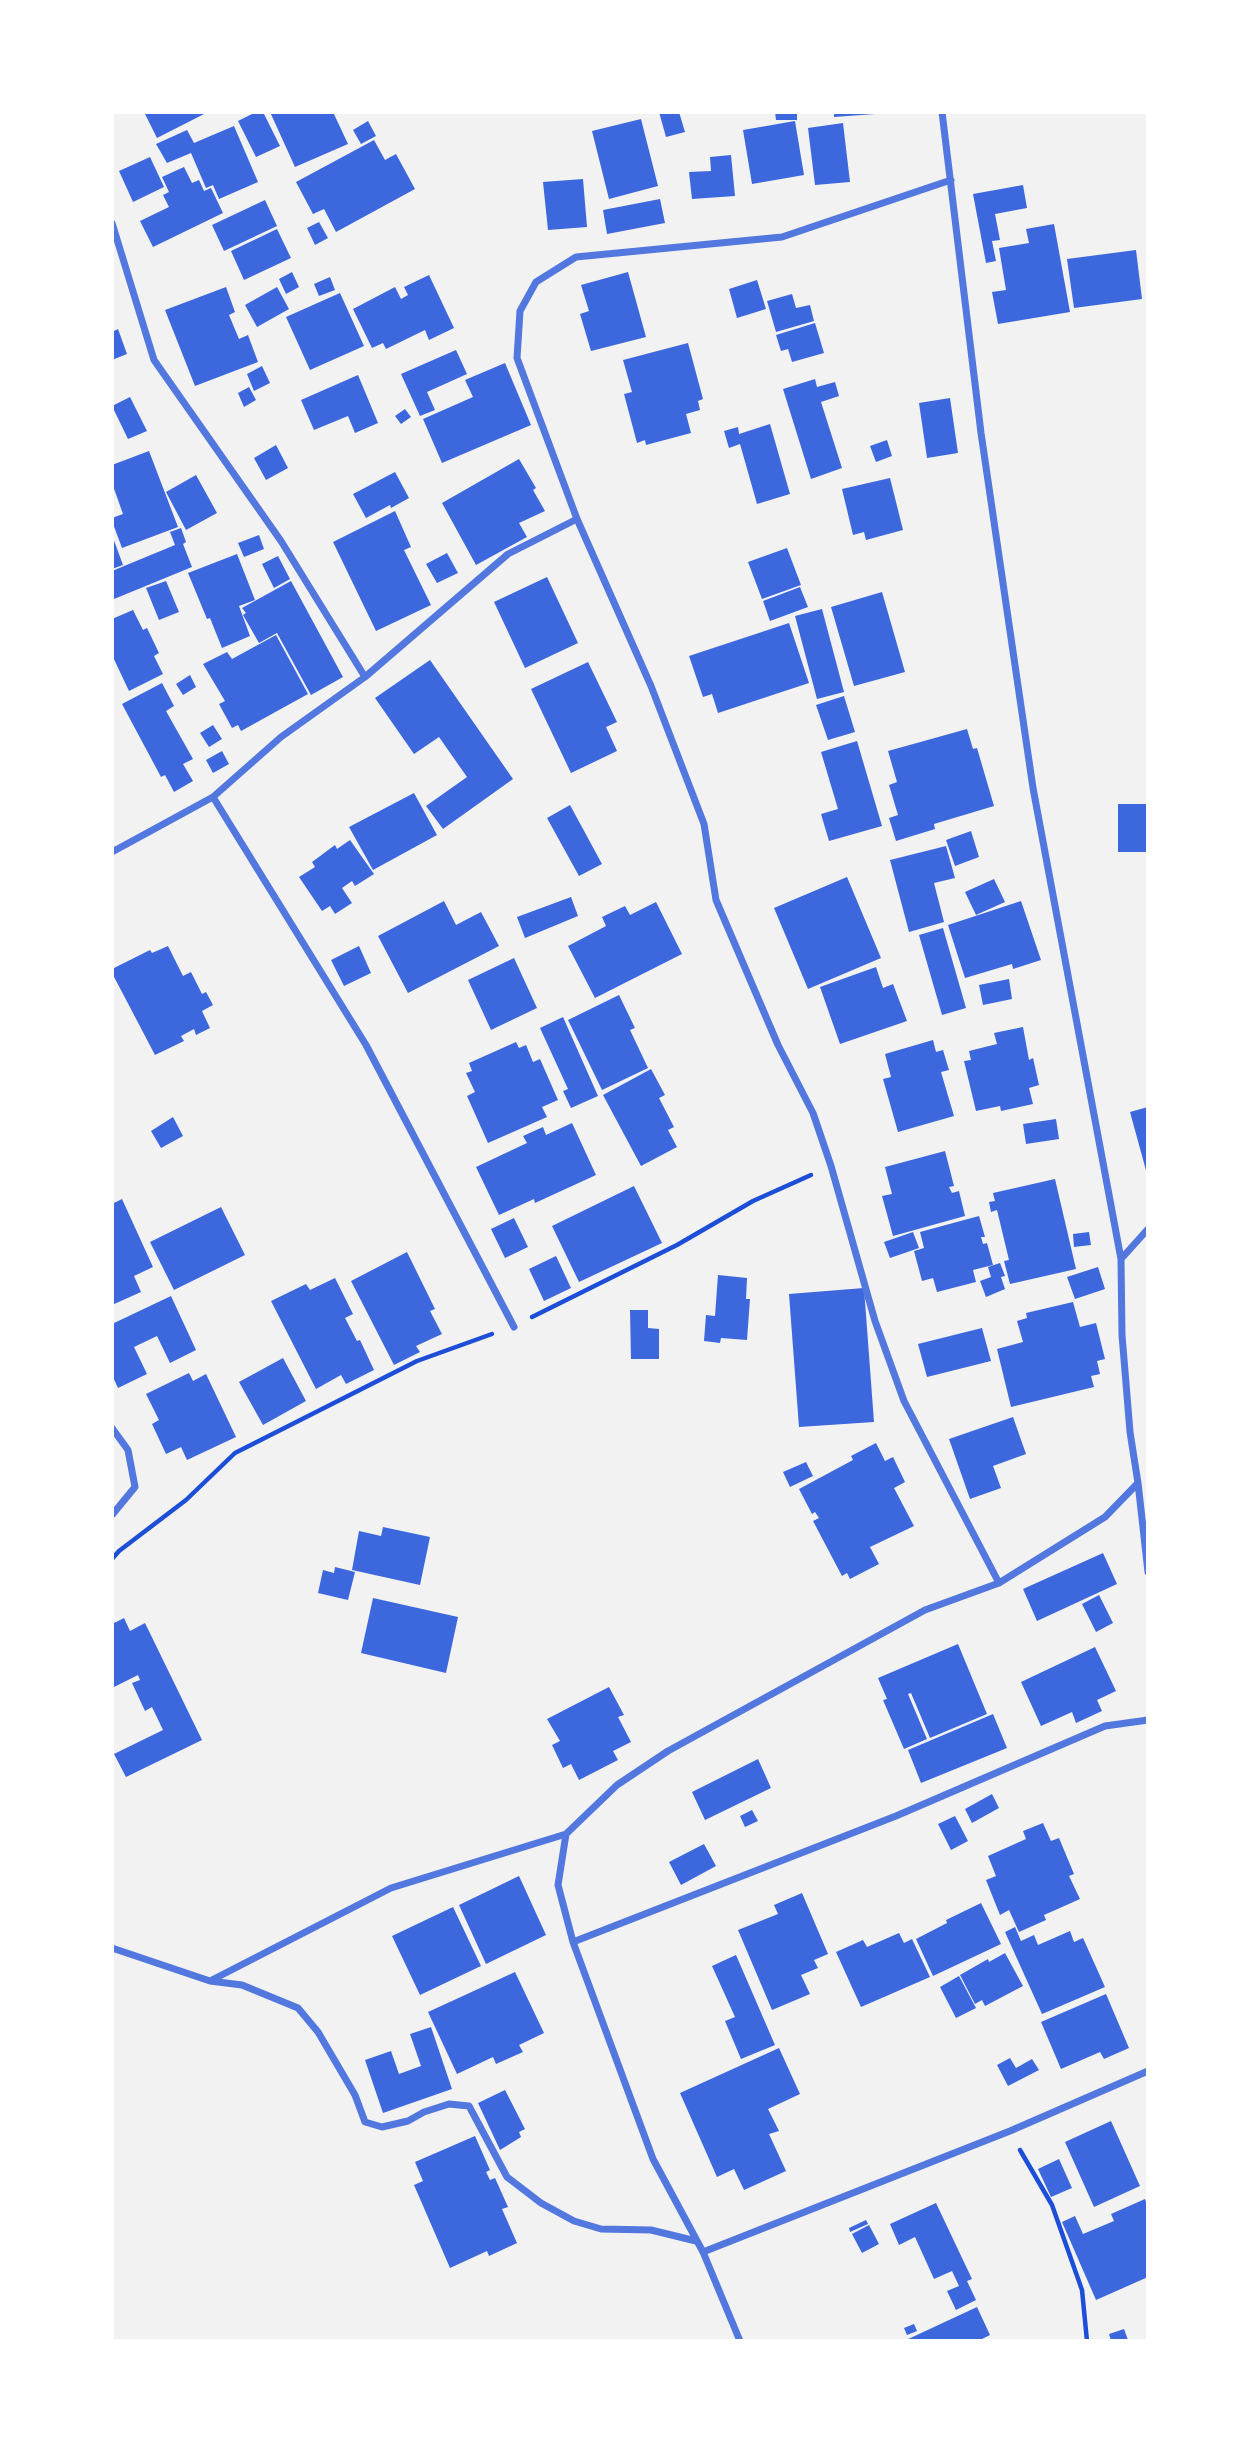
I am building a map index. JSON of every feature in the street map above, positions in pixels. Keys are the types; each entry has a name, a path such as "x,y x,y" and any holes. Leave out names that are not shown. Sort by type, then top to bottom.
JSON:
{"street":[{"path":"943,112 981,433 1032,788 1121,1259 1122,1335 1130,1432 1148,1572"},
{"path":"951,180 782,237 576,257 536,282 520,312 517,358 577,519 651,686 704,824 716,900 778,1045 813,1113 831,1166 875,1321 904,1401 999,1583"},
{"path":"112,223 154,360 281,541 365,677"},
{"path":"112,852 213,797 281,737 365,677 508,554 577,519"},
{"path":"213,797 366,1045 514,1327"},
{"path":"1121,1259 1148,1229"},
{"path":"112,1428 128,1450 135,1487 112,1516"},
{"path":"210,1981 391,1888 566,1834 617,1785 668,1751 925,1610 999,1583 1105,1517 1138,1483"},
{"path":"573,1942 896,1816 1105,1726 1148,1720"},
{"path":"566,1834 558,1885 573,1942 653,2159 703,2252 740,2341"},
{"path":"112,1948 210,1981 242,1985 298,2008 318,2032 355,2095 365,2122 382,2127 408,2121 424,2112 449,2104 469,2106 507,2177 541,2203 574,2221 601,2229 651,2230 696,2241"},
{"path":"703,2252 1010,2131 1148,2071"}],"path":[{"path":"112,1559 119,1550 186,1500 235,1453 416,1361 514,1327 677,1245 753,1201 831,1166"},
{"path":"1010,2131 1052,2205 1082,2290 1087,2341"}],"building":[{"path":"144,112 208,112 157,138"},
{"path":"256,112 263,112 280,146 256,157 238,121"},
{"path":"270,112 333,112 348,144 295,167"},
{"path":"659,112 679,112 685,132 666,137"},
{"path":"775,112 797,112 797,120 776,120"},
{"path":"834,112 874,112 875,114 834,117"},
{"path":"641,119 658,186 609,199 592,131"},
{"path":"368,121 376,136 361,144 353,130"},
{"path":"795,121 804,175 752,184 743,130"},
{"path":"843,123 850,182 815,185 808,128"},
{"path":"234,126 258,182 219,199 213,185 206,188 191,153 167,163 156,144 187,130 194,143"},
{"path":"374,140 385,160 396,154 415,189 336,232 324,209 313,214 296,182"},
{"path":"731,155 735,196 692,199 689,172 711,171 710,157"},
{"path":"150,157 164,187 133,202 119,171"},
{"path":"184,167 192,183 199,180 204,191 211,188 223,213 153,247 140,221 169,207 163,195 169,192 162,177"},
{"path":"583,179 587,227 548,230 543,182"},
{"path":"1023,185 1027,208 995,214 1000,240 992,241 996,261 986,263 973,194"},
{"path":"660,199 665,223 607,234 603,210"},
{"path":"265,200 277,226 224,251 212,225"},
{"path":"319,222 328,238 315,245 307,228"},
{"path":"1054,224 1070,312 998,324 992,292 1006,290 999,248 1029,243 1026,229"},
{"path":"277,229 291,258 244,280 231,251"},
{"path":"1136,250 1142,299 1074,308 1067,259"},
{"path":"292,272 299,287 286,294 279,279"},
{"path":"628,272 646,337 591,351 580,314 589,311 581,285"},
{"path":"429,275 454,328 429,340 425,330 386,349 383,343 372,348 353,309 395,287 401,299 408,295 404,287"},
{"path":"330,277 335,290 319,296 314,284"},
{"path":"757,280 766,309 737,318 729,289"},
{"path":"226,287 235,312 229,315 239,339 248,335 258,362 195,386 165,310"},
{"path":"277,287 289,309 257,327 245,305"},
{"path":"340,293 364,346 310,370 286,317"},
{"path":"792,294 796,308 810,305 814,321 776,332 767,301"},
{"path":"815,323 824,353 792,362 788,349 781,351 776,335"},
{"path":"118,329 127,354 112,360 112,332"},
{"path":"688,343 703,399 698,401 700,410 686,414 691,433 646,445 645,440 637,443 624,394 632,392 623,360"},
{"path":"456,350 467,374 427,392 435,410 420,416 401,374"},
{"path":"505,363 531,425 442,463 423,419 473,397 465,380"},
{"path":"262,366 270,383 254,391 247,374"},
{"path":"358,375 378,423 355,433 348,416 314,430 301,400"},
{"path":"815,379 817,387 835,382 839,396 821,402 842,468 811,479 783,389"},
{"path":"249,387 256,400 244,407 238,393"},
{"path":"130,397 147,431 128,439 112,406"},
{"path":"950,398 958,453 927,458 919,403"},
{"path":"405,409 411,417 401,424 395,416"},
{"path":"770,424 790,494 757,504 740,444 729,448 724,431 738,427 739,434"},
{"path":"887,440 892,456 876,462 870,446"},
{"path":"276,445 288,468 266,480 254,458"},
{"path":"149,451 178,527 122,548 112,521 112,518 123,514 112,483 112,465"},
{"path":"519,459 536,488 533,490 545,511 519,523 527,537 476,565 442,503"},
{"path":"395,472 409,498 366,518 353,494"},
{"path":"196,475 217,513 186,530 166,492"},
{"path":"890,478 903,530 866,540 864,532 853,535 842,489"},
{"path":"395,511 411,547 404,550 431,605 376,631 333,542"},
{"path":"181,528 186,542 183,544 192,567 114,599 112,571 175,545 170,532"},
{"path":"112,535 123,565 112,569"},
{"path":"259,535 264,549 244,557 238,543"},
{"path":"787,548 801,585 762,599 748,562"},
{"path":"447,553 458,573 437,583 426,564"},
{"path":"237,554 255,600 239,606 250,636 222,648 188,573"},
{"path":"278,556 290,579 274,588 262,564"},
{"path":"547,577 578,643 525,668 494,602"},
{"path":"166,581 179,612 159,620 146,588"},
{"path":"291,581 343,677 311,695 277,633 259,643 243,615 246,613 242,608"},
{"path":"800,587 808,607 770,621 763,601"},
{"path":"882,592 905,672 854,686 831,607"},
{"path":"822,609 844,692 817,699 795,616"},
{"path":"133,610 143,630 147,628 159,653 154,656 163,674 129,691 112,655 112,619"},
{"path":"789,623 809,683 718,713 712,694 703,697 689,656"},
{"path":"276,635 308,694 241,731 238,725 232,728 219,704 225,701 203,664 227,652 232,659"},
{"path":"430,660 513,779 443,829 426,806 467,777 439,737 414,754 375,698"},
{"path":"588,662 617,722 606,727 617,751 571,773 531,689"},
{"path":"190,675 196,687 183,695 176,684"},
{"path":"162,683 174,706 166,711 193,759 183,764 193,781 174,792 165,775 161,777 122,704"},
{"path":"844,696 855,732 828,740 816,705"},
{"path":"213,725 222,739 209,747 200,733"},
{"path":"967,729 973,749 977,748 994,806 934,824 935,829 896,841 889,818 898,815 889,785 897,782 888,751"},
{"path":"857,741 882,826 829,841 821,814 838,809 821,752"},
{"path":"222,751 229,764 213,773 206,760"},
{"path":"414,793 437,835 373,870 349,827"},
{"path":"1118,804 1148,804 1148,852 1118,852"},
{"path":"570,805 602,864 579,876 547,818"},
{"path":"971,831 979,857 955,866 946,840"},
{"path":"350,840 374,874 355,886 352,881 342,888 352,903 335,914 330,906 322,911 299,877 315,867 312,862 335,845 337,849"},
{"path":"946,846 955,878 934,883 944,922 909,932 890,860"},
{"path":"847,877 881,958 808,989 774,908"},
{"path":"994,879 1005,902 976,915 965,892"},
{"path":"571,897 578,916 525,938 517,917"},
{"path":"444,901 456,925 481,912 499,946 408,993 378,936"},
{"path":"1021,901 1041,960 1013,969 1012,964 965,978 948,925"},
{"path":"656,902 682,954 595,998 568,946 606,926 602,917 625,906 630,915"},
{"path":"943,928 966,1008 942,1015 919,935"},
{"path":"168,946 183,976 191,972 202,994 206,992 213,1005 202,1011 210,1028 196,1035 194,1029 181,1036 184,1041 155,1055 112,969 150,950 152,953"},
{"path":"359,946 371,973 344,986 331,960"},
{"path":"514,958 537,1008 491,1030 468,980"},
{"path":"876,967 883,988 893,984 907,1021 840,1044 820,987"},
{"path":"1009,979 1012,999 983,1005 979,985"},
{"path":"619,995 635,1028 630,1030 648,1068 602,1090 568,1020"},
{"path":"563,1017 598,1096 571,1108 563,1091 568,1089 540,1028"},
{"path":"1023,1027 1029,1060 1033,1058 1039,1085 1029,1088 1033,1104 1001,1111 1000,1106 976,1111 964,1061 971,1060 969,1051 997,1044 994,1033"},
{"path":"933,1040 936,1052 943,1050 949,1070 941,1072 954,1116 898,1132 883,1079 891,1077 885,1054"},
{"path":"516,1042 519,1048 526,1045 533,1062 540,1059 558,1100 542,1107 547,1117 488,1143 467,1096 475,1092 466,1073 472,1071 469,1063"},
{"path":"651,1069 665,1095 659,1098 674,1127 668,1130 677,1147 641,1166 603,1095"},
{"path":"1148,1107 1148,1174 1147,1174 1130,1112"},
{"path":"173,1117 183,1136 161,1148 151,1131"},
{"path":"1056,1119 1059,1139 1026,1144 1023,1124"},
{"path":"572,1123 596,1175 535,1203 534,1199 499,1215 476,1167 527,1143 523,1136 543,1127 546,1135"},
{"path":"945,1151 954,1186 949,1187 952,1193 959,1191 965,1216 893,1236 882,1196 892,1194 885,1167"},
{"path":"1055,1179 1076,1269 1010,1284 1004,1261 1009,1260 997,1210 991,1212 989,1202 995,1201 993,1193"},
{"path":"634,1186 662,1243 579,1282 552,1226"},
{"path":"122,1199 153,1267 134,1276 141,1292 112,1305 112,1204"},
{"path":"221,1207 245,1255 174,1290 150,1242"},
{"path":"979,1216 985,1237 981,1237 983,1244 987,1243 993,1265 973,1270 976,1282 937,1292 933,1278 922,1281 914,1251 924,1248 920,1232"},
{"path":"514,1218 528,1247 505,1258 491,1229"},
{"path":"913,1232 919,1248 890,1258 884,1242"},
{"path":"1089,1232 1091,1245 1074,1247 1073,1234"},
{"path":"407,1252 435,1309 430,1311 442,1334 416,1346 420,1352 394,1365 351,1281"},
{"path":"556,1256 571,1288 544,1301 529,1269"},
{"path":"1000,1263 1005,1276 1001,1277 1005,1289 986,1297 980,1281 991,1277 988,1267"},
{"path":"1098,1267 1105,1289 1075,1299 1067,1277"},
{"path":"718,1275 747,1278 746,1299 750,1299 747,1340 721,1338 720,1343 704,1341 706,1315 715,1316"},
{"path":"335,1278 353,1314 345,1318 357,1341 360,1340 374,1370 346,1384 341,1375 316,1389 271,1301 306,1284 310,1290"},
{"path":"864,1288 874,1422 799,1427 789,1294"},
{"path":"171,1296 196,1350 170,1363 157,1336 134,1347 147,1374 118,1388 112,1375 112,1324"},
{"path":"1073,1302 1080,1327 1096,1323 1105,1359 1097,1361 1100,1374 1091,1376 1094,1387 1011,1407 997,1349 1023,1342 1017,1321 1027,1318 1026,1313"},
{"path":"630,1310 648,1310 648,1328 659,1329 659,1359 631,1359"},
{"path":"982,1328 991,1361 927,1377 918,1344"},
{"path":"283,1358 306,1401 263,1425 239,1382"},
{"path":"189,1373 193,1381 206,1374 236,1437 187,1460 181,1447 166,1454 152,1424 159,1420 146,1394"},
{"path":"1013,1417 1026,1454 993,1466 1001,1488 970,1499 949,1439"},
{"path":"876,1443 885,1461 893,1457 905,1482 894,1488 914,1526 870,1547 879,1564 850,1579 847,1573 842,1576 813,1521 819,1518 815,1512 812,1514 799,1489 853,1460 851,1456"},
{"path":"806,1462 813,1476 790,1487 783,1472"},
{"path":"383,1527 430,1537 420,1585 352,1570 359,1531 381,1536"},
{"path":"1103,1553 1117,1584 1037,1621 1023,1589"},
{"path":"335,1567 355,1572 348,1600 318,1593 323,1570 334,1573"},
{"path":"1099,1595 1113,1623 1096,1632 1082,1604"},
{"path":"373,1598 458,1617 446,1673 361,1653"},
{"path":"124,1618 130,1631 145,1623 202,1740 126,1777 114,1754 163,1730 152,1707 145,1711 132,1683 140,1680 138,1675 112,1688 112,1624"},
{"path":"958,1644 987,1714 930,1738 911,1693 908,1694 927,1739 904,1749 883,1700 887,1699 878,1678"},
{"path":"1095,1647 1116,1691 1097,1700 1102,1711 1076,1723 1072,1712 1041,1726 1021,1682"},
{"path":"609,1687 624,1715 618,1717 631,1742 613,1751 618,1760 579,1780 571,1764 563,1768 552,1745 560,1741 547,1719"},
{"path":"993,1714 1007,1748 921,1783 908,1750"},
{"path":"758,1759 771,1788 705,1820 692,1792"},
{"path":"992,1794 999,1808 972,1823 965,1809"},
{"path":"752,1810 758,1821 745,1827 740,1816"},
{"path":"955,1816 968,1841 951,1850 938,1824"},
{"path":"1043,1823 1051,1841 1059,1838 1074,1874 1069,1876 1080,1899 1044,1915 1046,1920 1019,1932 1009,1910 1000,1915 986,1880 996,1876 988,1856 1026,1839 1023,1831"},
{"path":"704,1844 716,1866 681,1885 669,1862"},
{"path":"519,1876 546,1935 486,1964 459,1905"},
{"path":"802,1893 828,1954 814,1960 818,1968 801,1975 810,1994 772,2010 738,1930 778,1914 774,1905"},
{"path":"981,1903 1001,1944 933,1976 916,1939"},
{"path":"453,1907 481,1966 420,1995 392,1936"},
{"path":"1015,1927 1021,1941 1034,1935 1038,1945 1070,1931 1074,1942 1083,1938 1105,1987 1042,2014 1005,1932"},
{"path":"899,1933 904,1943 912,1939 930,1977 861,2007 836,1952 863,1940 867,1947"},
{"path":"1005,1953 1023,1986 985,2006 982,2000 975,2004 960,1975"},
{"path":"736,1955 775,2045 741,2059 725,2021 735,2017 712,1966"},
{"path":"515,1972 544,2033 519,2045 523,2052 496,2064 493,2057 457,2074 428,2012"},
{"path":"959,1976 976,2008 956,2018 940,1987"},
{"path":"1106,1994 1129,2048 1104,2059 1100,2052 1061,2069 1041,2022"},
{"path":"431,2027 452,2089 383,2113 365,2060 391,2051 399,2074 421,2066 410,2034"},
{"path":"779,2048 800,2094 768,2109 779,2131 769,2134 786,2171 744,2190 734,2169 717,2177 680,2093"},
{"path":"1010,2058 1016,2068 1032,2059 1039,2070 1008,2086 997,2065"},
{"path":"505,2090 525,2129 519,2132 521,2137 500,2150 478,2103"},
{"path":"1111,2121 1140,2186 1094,2207 1065,2142"},
{"path":"475,2136 490,2170 486,2172 490,2180 495,2178 508,2207 502,2209 517,2243 489,2256 487,2251 450,2268 414,2185 423,2181 415,2162"},
{"path":"1059,2159 1072,2188 1051,2197 1038,2169"},
{"path":"1145,2199 1148,2207 1148,2277 1096,2300 1062,2222 1075,2216 1083,2234 1114,2221 1111,2214"},
{"path":"936,2203 972,2279 967,2281 976,2300 956,2310 947,2291 959,2286 952,2271 934,2279 915,2237 899,2245 890,2224"},
{"path":"866,2220 868,2224 850,2232 849,2228"},
{"path":"869,2225 879,2244 862,2253 852,2234"},
{"path":"977,2307 990,2335 978,2341 904,2341"},
{"path":"914,2324 917,2331 907,2335 904,2328"},
{"path":"1124,2329 1128,2340 1111,2341 1109,2334"}]}
